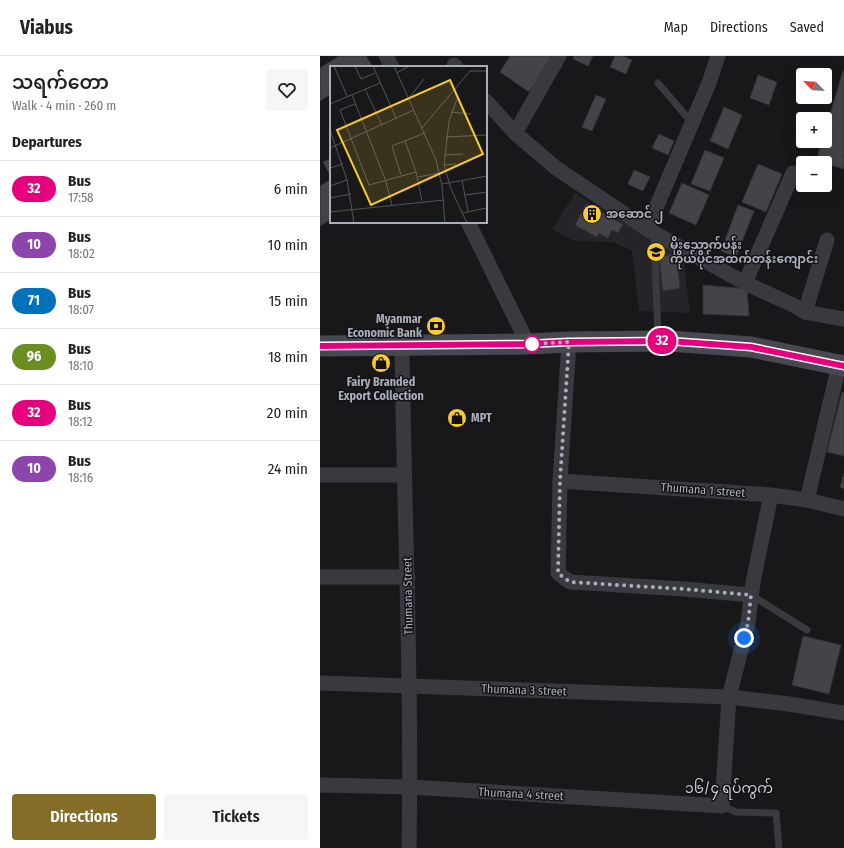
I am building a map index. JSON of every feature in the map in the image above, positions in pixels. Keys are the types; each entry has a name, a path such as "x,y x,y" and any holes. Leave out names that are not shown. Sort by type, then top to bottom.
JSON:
{"main road":[{"path":"320,346 658,341 751,347 841,366"}],"street":[{"path":"386,56 391,66"},
{"path":"515,133 559,56"},
{"path":"650,231 709,83 718,56"},
{"path":"487,102 515,133 556,168 650,231 745,283 795,306 804,312 844,319"},
{"path":"745,283 793,173"},
{"path":"468,223 528,344"},
{"path":"804,312 828,240"},
{"path":"569,342 560,481 558,573 570,582 751,595"},
{"name":"Thumana Street","path":"402,345 410,687 409,848"},
{"path":"807,500 841,366"},
{"path":"320,475 404,475"},
{"name":"Thumana 1 street","path":"560,481 770,495 807,500 844,509"},
{"path":"722,806 729,697 748,623 753,582 770,495"},
{"path":"320,577 408,577"},
{"name":"Thumana 3 street","path":"320,683 729,697 844,713"},
{"name":"Thumana 4 street","path":"320,785 410,787 722,806"}],"lane":[{"path":"658,83 692,123"},
{"path":"650,231 658,341"},
{"path":"751,595 807,630"},
{"path":"722,806 736,812 776,812 779,848"}],"shaded area":[{"name":"မိုးသောက်ပန်း ကိုယ်ပိုင်အထက်တန်းကျောင်း","path":"575,193 622,222 683,254 690,313 639,311 632,251 613,242 574,241 552,229"}],"building":[{"path":"339,56 366,56 372,66 330,66 330,95 320,101 320,68"},
{"path":"510,56 554,56 529,92 500,72"},
{"path":"574,56 593,56 588,66 573,59"},
{"path":"615,56 623,56 632,60 626,74 610,67"},
{"path":"844,71 844,169 832,166 832,156 818,156 820,148 832,148 832,112 831,112"},
{"path":"758,75 777,82 769,105 750,98"},
{"path":"596,95 606,99 592,131 582,127"},
{"path":"724,107 742,115 728,149 710,141"},
{"path":"659,134 674,141 668,155 652,148"},
{"path":"705,150 724,158 710,191 691,184"},
{"path":"330,158 330,172 329,173 323,162"},
{"path":"758,164 782,174 766,212 742,202"},
{"path":"634,170 650,177 643,191 628,184"},
{"path":"330,180 330,220 320,226 320,186"},
{"path":"682,183 709,195 696,225 669,213"},
{"name":"အဆောင် ၂","path":"586,204 623,224 618,233 612,230 608,238 599,233 597,237 575,225"},
{"path":"738,205 754,211 736,257 721,251"},
{"path":"676,254 680,288 663,291 659,256"},
{"path":"703,285 747,289 749,316 703,314"},
{"path":"842,392 844,393 844,456 827,452"},
{"path":"844,473 844,489 840,487"},
{"path":"803,636 841,645 829,694 792,685"}],"bus line":[{"name":"32","path":"320,346 669,341 751,347 844,366"}],"place":[{"name":"အဆောင် ၂","path":"592,214"},
{"name":"မိုးသောက်ပန်း ကိုယ်ပိုင်အထက်တန်းကျောင်း","path":"656,252"},
{"name":"Myanmar Economic Bank","path":"436,326"},
{"name":"Fairy Branded Export Collection","path":"381,363"},
{"name":"MPT","path":"457,418"}],"district":[{"name":"၁၆/၄ ရပ်ကွက်","path":"729,788"}],"route":[{"path":"532,344 528,344 569,342 560,481 558,573 570,582 751,595 748,623 744,638"}]}
